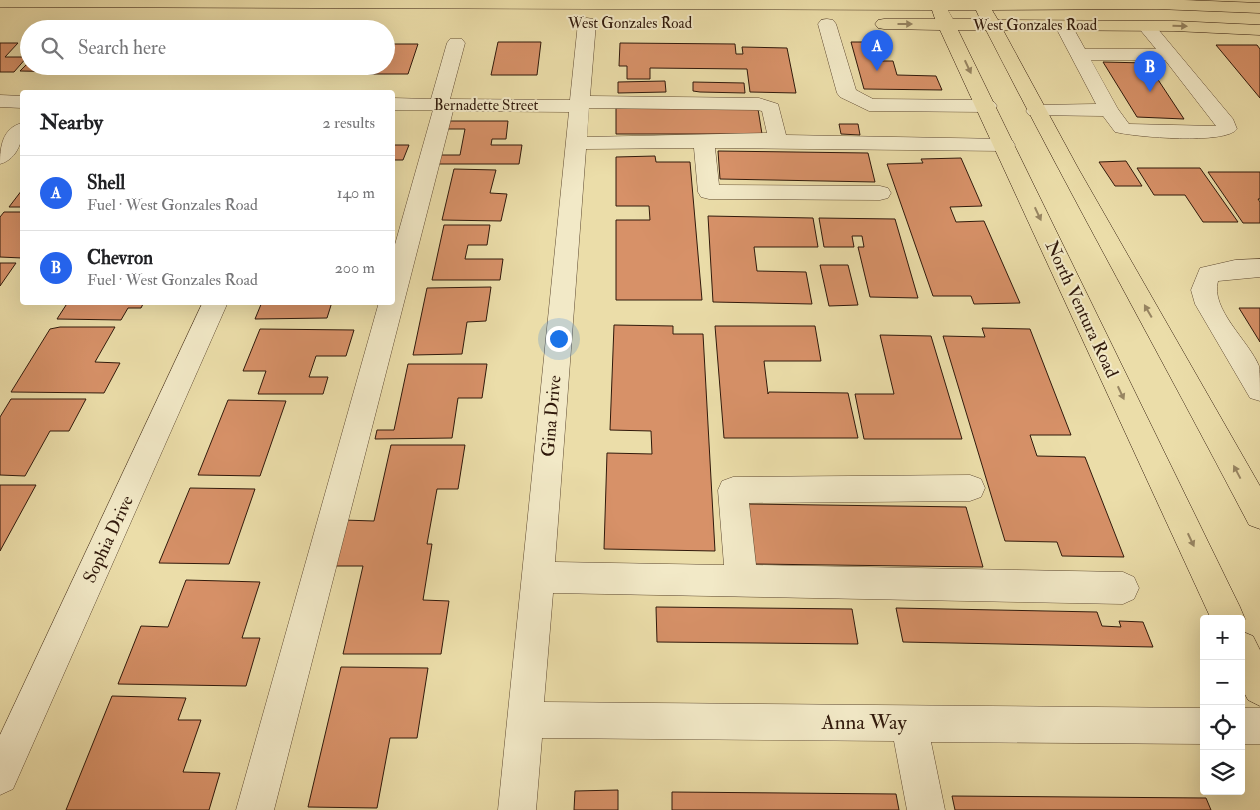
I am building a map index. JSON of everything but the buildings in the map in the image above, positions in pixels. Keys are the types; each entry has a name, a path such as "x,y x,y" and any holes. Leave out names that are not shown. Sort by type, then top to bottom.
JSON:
{"main road":[{"name":"West Gonzales Road","path":"0,2 883,2 939,10 991,25 1146,26 1260,30"},
{"name":"West Gonzales Road","path":"864,24 980,2 1156,2 1260,8"},
{"path":"980,2 1036,111 1260,515"},
{"name":"North Ventura Road","path":"939,10 987,106 1226,615"},
{"path":"1245,656 1260,688"}],"street":[{"name":"Gina Drive","path":"517,810 587,23"},
{"path":"827,24 848,93 869,105 987,106"},
{"path":"1064,26 1109,110 1122,128 1130,130 1218,132 1227,129 1226,123 1146,26"},
{"path":"395,289 456,43"},
{"path":"1079,54 1170,55"},
{"path":"0,102 20,102"},
{"name":"Bernadette Street","path":"395,104 759,104 771,108 777,133 774,141"},
{"path":"1036,111 1109,110"},
{"path":"0,157 20,132"},
{"path":"576,143 774,141 1005,145"},
{"path":"704,142 710,192 880,193"},
{"path":"1260,268 1235,269 1208,274 1203,290 1207,304 1260,390"},
{"name":"Sophia Drive","path":"0,776 215,305"},
{"path":"255,810 391,305"},
{"path":"741,581 733,490 970,488"},
{"path":"537,577 1123,588"},
{"name":"Anna Way","path":"525,720 1200,726"},
{"path":"909,723 926,810"},
{"path":"1245,726 1260,726"}],"place":[{"name":"Shell","path":"877,71"},
{"name":"Chevron","path":"1150,92"}]}
